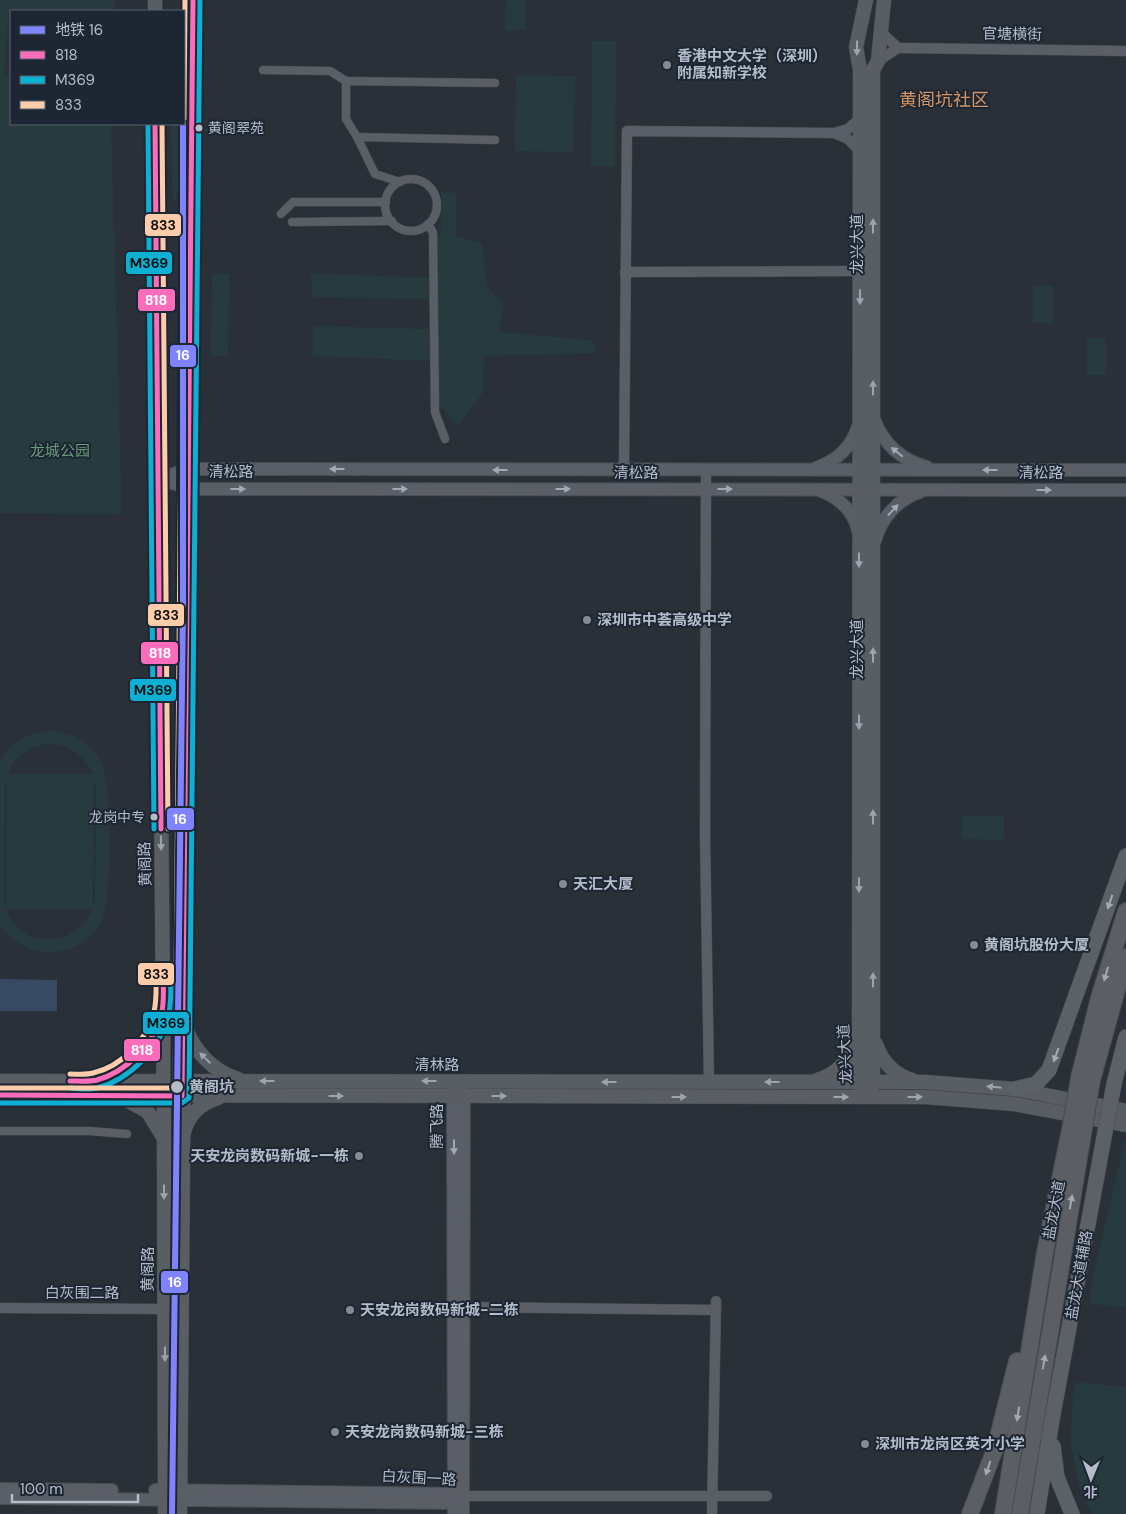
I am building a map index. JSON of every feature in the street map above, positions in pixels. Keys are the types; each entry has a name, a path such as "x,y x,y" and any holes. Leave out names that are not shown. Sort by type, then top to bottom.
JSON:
{"highway":[{"name":"盐龙大道","path":"1020,1514 1077,1127 1099,998 1126,911"},
{"name":"盐龙大道","path":"1086,1079 1126,958"},
{"name":"盐龙大道","path":"1003,1514 1046,1252 1077,1127"},
{"path":"970,1514 995,1449 1046,1252"}],"main road":[{"path":"180,1514 182,1081 193,0"},
{"name":"龙兴大道","path":"866,0 856,47 860,70 860,423 873,548 866,1015"},
{"name":"龙兴大道","path":"866,470 873,416 873,70 878,61 884,0"},
{"name":"黄阁路","path":"154,125 164,1081 165,1514"},
{"name":"龙兴大道","path":"866,489 859,535 866,1097"},
{"path":"1015,1089 1036,1084 1052,1065 1126,856"},
{"path":"95,1081 120,1069 138,1053 153,1033 163,1006"},
{"path":"183,1018 191,1040 206,1060 225,1074 246,1081"},
{"path":"808,1082 823,1078 845,1062 866,1030 887,1065 910,1079 925,1082 1015,1089 1126,1111"},
{"name":"盐龙大道辅路","path":"1037,1514 1052,1420 1105,1132 1114,1084 1126,1037"},
{"name":"清林路","path":"0,1081 925,1082"},
{"path":"22,1081 22,1096"},
{"name":"清林路","path":"0,1096 866,1097 969,1099 1056,1111 1126,1125"},
{"path":"112,1096 126,1099 148,1112 161,1132 164,1143"},
{"path":"182,1143 189,1119 196,1110 205,1103 230,1096"},
{"path":"1052,1420 1057,1477 1072,1514"}],"street":[{"path":"878,61 898,48 881,32"},
{"name":"官塘横街","path":"898,48 1126,51"},
{"path":"263,70 330,71 346,81 495,83"},
{"path":"346,81 346,119 375,174 400,182"},
{"path":"624,470 624,272 627,131 834,133 848,129 860,119"},
{"path":"834,133 848,139 860,151"},
{"path":"357,138 495,140"},
{"path":"411,179 419,180 433,190 437,207 435,216 428,224 414,230 406,230 392,221 387,214 386,202 390,190 400,182 411,179"},
{"path":"281,214 292,202 386,202"},
{"path":"292,222 392,221"},
{"path":"428,224 433,233 436,412 445,439"},
{"path":"624,272 860,271"},
{"path":"873,416 878,430 894,450 907,459 936,470"},
{"path":"811,470 825,465 844,451 851,444 860,423"},
{"name":"清松路","path":"158,479 189,469 1126,470"},
{"path":"706,470 705,835 708,1082"},
{"name":"清松路","path":"158,479 189,488 1126,490"},
{"path":"816,489 836,499 845,507 856,524 859,535"},
{"path":"873,548 880,527 894,508 911,495 931,489"},
{"name":"腾飞路","path":"459,1082 459,1307 456,1502 463,1514"},
{"path":"0,1131 90,1131 127,1134"},
{"path":"459,1307 716,1305 712,1514"},
{"name":"白灰围二路","path":"0,1308 164,1308"},
{"name":"白灰围一路","path":"0,1489 456,1502"},
{"name":"白灰围一路","path":"0,1498 165,1494"},
{"path":"456,1502 766,1496"}],"green space":[{"name":"龙城公园","path":"0,0 114,0 114,10 10,10 8,14 4,75 10,76 10,125 111,125 122,514 0,513"},
{"path":"506,0 526,0 525,30 505,30"},
{"path":"592,41 616,41 615,166 591,166"},
{"path":"516,75 575,76 573,152 515,151"},
{"path":"171,125 180,125 180,180 175,202 172,189"},
{"path":"442,192 456,193 456,236 482,243 486,285 503,304 499,332 592,340 596,353 484,356 483,392 458,426 429,394 433,361 313,356 313,326 429,329 430,299 313,297 310,273 432,278 432,241 441,233"},
{"path":"212,274 229,274 228,356 211,356"},
{"path":"1033,286 1053,286 1053,323 1033,323"},
{"path":"1086,338 1106,338 1106,375 1087,375"},
{"path":"47,731 62,732 76,737 88,745 101,761 108,792 110,842 105,910 101,922 91,935 79,944 66,950 51,952 23,945 10,937 0,925 0,760 17,742 31,735","holes":["55,744 69,748 85,761 93,774 8,774 18,757 34,747","7,777 6,907 4,894 5,789","94,777 96,789 95,895 93,907","6,909 92,910 84,923 74,932 62,937 49,939 36,937 24,932 14,922"]},
{"path":"962,816 1004,816 1004,840 962,839"},
{"path":"1126,1137 1126,1307 1090,1304 1092,1280"},
{"path":"1075,1382 1126,1387 1126,1514 1092,1514 1079,1486 1070,1440"}],"water":[{"path":"0,979 57,980 57,1011 0,1011"}],"metro line":[{"name":"16","path":"172,1514 183,606 183,125"}],"transit line":[{"name":"833","path":"185,0 185,10"},
{"name":"818","path":"0,1095 182,1096 193,0"},
{"name":"M369","path":"0,1103 182,1103 189,1098 200,0"},
{"name":"M369","path":"148,125 154,829"},
{"name":"818","path":"155,125 161,829"},
{"name":"833","path":"162,125 168,829"},
{"name":"833","path":"0,1088 175,1088 184,125"},
{"name":"833","path":"70,1074 93,1073 114,1065 139,1042 146,1032 154,1012 156,973"},
{"name":"818","path":"70,1081 94,1081 108,1076 128,1064 145,1047 152,1037 161,1016 163,973"},
{"name":"M369","path":"70,1088 90,1089 109,1084 131,1071 149,1053 163,1031 169,1014 171,996 170,973"}],"place":[{"name":"香港中文大学（深圳） 附属知新学校","path":"667,65"},
{"name":"黄阁翠苑","path":"199,128"},
{"name":"深圳市中荟高级中学","path":"587,620"},
{"name":"龙岗中专","path":"154,817"},
{"name":"天汇大厦","path":"563,884"},
{"name":"黄阁坑股份大厦","path":"974,945"},
{"name":"黄阁坑","path":"177,1087"},
{"name":"天安龙岗数码新城-一栋","path":"359,1156"},
{"name":"天安龙岗数码新城-二栋","path":"350,1310"},
{"name":"天安龙岗数码新城-三栋","path":"335,1432"},
{"name":"深圳市龙岗区英才小学","path":"865,1444"}],"district":[{"name":"黄阁坑社区","path":"944,100"}]}
